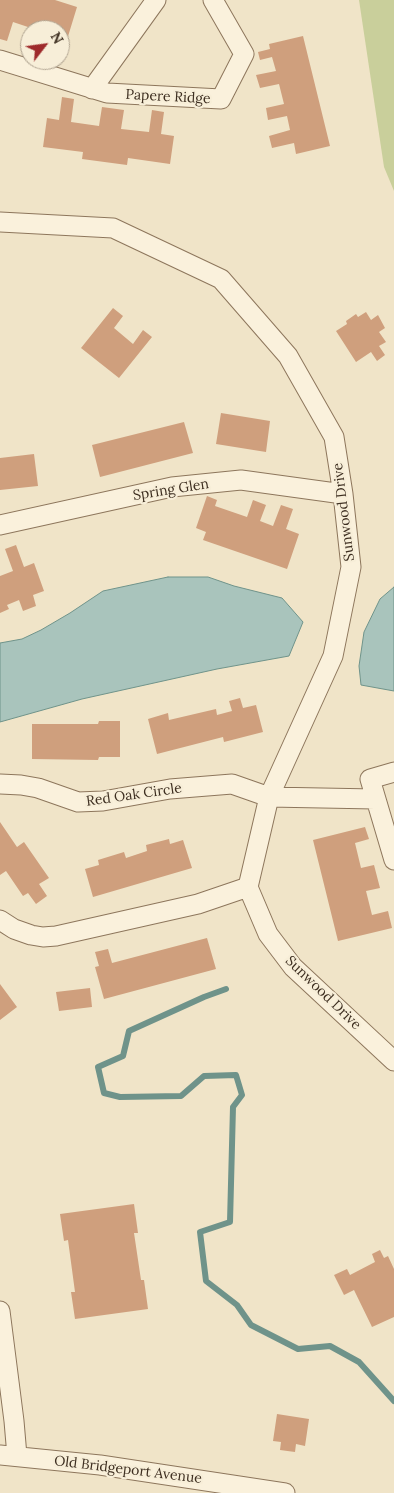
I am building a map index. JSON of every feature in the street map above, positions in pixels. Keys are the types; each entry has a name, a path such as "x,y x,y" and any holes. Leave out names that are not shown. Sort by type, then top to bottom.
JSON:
{"street":[{"path":"92,89 156,0"},
{"name":"Papere Ridge","path":"0,60 107,94 222,100 244,54 213,0"},
{"name":"Sunwood Drive","path":"0,222 113,228 221,280 288,356 334,436 351,567 333,656 269,797 248,887 268,934 293,968 394,1061"},
{"name":"Spring Glen","path":"0,525 172,487 242,480 343,494"},
{"path":"394,772 370,779 394,860"},
{"name":"Red Oak Circle","path":"0,784 8,783 38,788 78,802 103,801 170,789 232,784 269,797 375,799"},
{"path":"0,920 14,929 32,935 43,937 63,935 198,904 248,887"},
{"path":"0,1311 14,1421 8,1456"},
{"name":"Old Bridgeport Avenue","path":"8,1456 100,1465 285,1493"}],"green space":[{"path":"359,0 394,0 394,191 384,167"}],"water":[{"path":"168,577 208,577 234,586 282,598 303,622 289,656 217,669 82,699 0,722 0,643 22,639 41,630 103,591"},
{"path":"394,587 394,691 361,685 359,666 364,632 380,599"}],"building":[{"path":"0,0 55,0 77,7 70,30 70,20 20,20 20,24 13,22 7,41 0,39"},
{"path":"303,36 330,146 296,154 294,143 272,148 269,136 290,130 287,116 268,120 266,108 284,104 279,84 260,88 256,75 276,71 272,57 260,60 258,52 270,49 269,44"},
{"path":"62,97 74,99 71,122 99,126 102,107 124,110 121,129 149,132 152,110 164,112 161,134 174,136 170,164 128,158 127,165 82,159 83,152 43,147 47,118 59,120"},
{"path":"113,308 123,316 114,328 133,344 143,330 152,337 119,378 81,348"},
{"path":"366,312 371,320 378,315 385,328 379,332 386,342 379,346 385,355 377,361 371,352 356,362 336,331 347,324 346,321 356,314 358,317"},
{"path":"221,413 270,421 266,452 216,444"},
{"path":"184,422 193,453 100,477 92,445"},
{"path":"34,454 38,486 0,490 0,458"},
{"path":"207,496 217,500 215,506 247,517 253,500 266,505 260,521 273,526 281,505 293,509 286,529 299,534 287,569 203,540 206,532 196,528"},
{"path":"16,545 24,567 34,563 44,591 33,595 36,606 23,611 19,600 7,605 9,609 0,613 0,576 13,571 5,549"},
{"path":"240,698 243,708 256,705 263,732 224,742 223,737 157,754 148,719 168,713 169,720 216,709 217,715 232,711 229,701"},
{"path":"99,721 120,721 120,757 99,757 98,760 32,759 32,724 98,724"},
{"path":"0,822 17,847 24,842 49,878 39,884 47,896 36,904 28,893 23,896 6,871 0,875"},
{"path":"365,827 369,839 355,843 361,868 374,865 380,888 366,891 372,915 388,911 392,928 338,941 313,840"},
{"path":"169,839 170,844 183,840 192,868 93,897 85,869 99,865 98,860 124,852 126,858 147,851 146,845"},
{"path":"207,938 216,969 104,999 95,967 99,966 95,952 108,949 112,963"},
{"path":"0,984 17,1007 0,1020"},
{"path":"90,988 92,1007 59,1011 56,992"},
{"path":"134,1204 138,1233 134,1233 141,1280 144,1280 148,1309 75,1319 71,1292 75,1292 68,1240 64,1241 60,1214"},
{"path":"380,1250 384,1258 388,1256 394,1269 394,1317 372,1327 354,1290 344,1295 334,1275 347,1269 350,1275 375,1262 372,1254"},
{"path":"277,1414 309,1419 305,1446 296,1444 295,1452 280,1450 281,1442 273,1441"}],"waterway":[{"path":"226,989 129,1031 123,1056 98,1067 104,1093 120,1097 181,1096 204,1076 236,1075 242,1095 233,1107 230,1222 200,1232 206,1281 237,1305 251,1325 298,1349 330,1346 359,1362 394,1401"}]}
